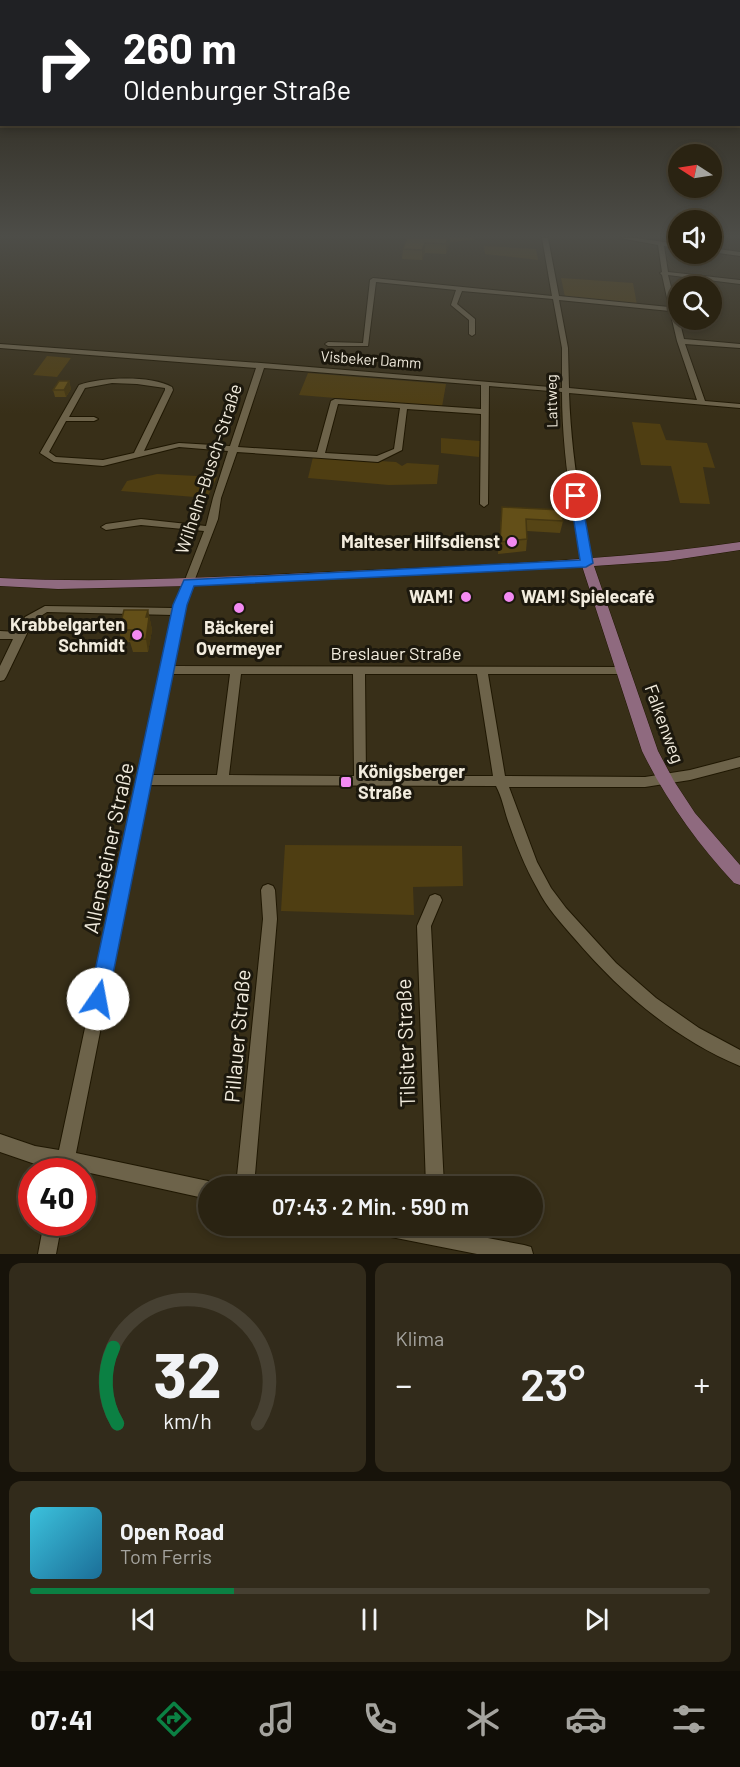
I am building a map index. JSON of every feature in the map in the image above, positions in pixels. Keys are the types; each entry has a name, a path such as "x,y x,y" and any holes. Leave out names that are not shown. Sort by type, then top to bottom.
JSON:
{"main road":[{"path":"0,582 58,585 189,582 586,563 667,557 740,546"},
{"name":"Falkenweg","path":"586,563 650,751 663,779 709,844 740,877"}],"street":[{"path":"328,344 366,345 371,297"},
{"path":"457,297 454,305 472,319 472,334"},
{"path":"551,297 668,309"},
{"name":"Lattweg","path":"556,297 566,358 565,390 572,466 586,563"},
{"path":"677,330 702,402"},
{"path":"680,342 740,346"},
{"name":"Visbeker Damm","path":"0,346 485,383 740,406"},
{"name":"Wilhelm-Busch-Straße","path":"189,582 209,529 261,366"},
{"path":"138,454 169,390 168,387 105,381 92,382 82,387 44,449 44,453 54,459 103,463 179,445 378,459 398,450 404,406"},
{"path":"484,504 485,383"},
{"path":"320,455 334,400 484,412"},
{"path":"63,419 94,419"},
{"path":"106,527 141,522 209,529"},
{"name":"Allensteiner Straße","path":"65,1158 179,612 189,582"},
{"path":"0,677 29,619 45,609 179,612"},
{"path":"0,635 19,636"},
{"name":"Breslauer Straße","path":"168,670 624,670"},
{"path":"222,781 236,670"},
{"path":"482,670 500,782 508,794 512,814 523,844 553,902 604,963 647,1001 740,1058"},
{"path":"359,671 360,782"},
{"path":"144,780 645,782 690,775 740,762"},
{"name":"Pillauer Straße","path":"246,1176 270,919 268,890"},
{"name":"Tilsiter Straße","path":"435,900 424,926 435,1176"},
{"path":"0,1143 44,1158"},
{"path":"96,1171 198,1188"},
{"path":"47,1254 50,1236"},
{"path":"459,1236 524,1254"}],"shaded area":[{"path":"565,297 635,297 637,305"},
{"path":"47,356 71,358 57,377 33,375"},
{"path":"308,373 446,384 442,407 299,395"},
{"path":"632,422 660,424 666,440 707,443 715,468 703,467 710,504 680,503 671,466 641,465"},
{"path":"441,438 480,441 479,457 441,453"},
{"path":"313,457 396,462 402,466 407,463 439,465 437,484 389,485 308,478"},
{"path":"157,474 217,477 207,498 121,491 127,481"},
{"path":"285,845 462,846 463,886 413,887 414,915 281,911"}],"building":[{"path":"59,381 69,381 64,390 53,390"},
{"path":"502,507 561,510 563,521 526,519 527,539 500,542"},
{"path":"124,610 148,610 146,639 130,640 132,630 119,630"}],"place":[{"name":"Malteser Hilfsdienst","path":"512,542"},
{"name":"WAM!","path":"466,597"},
{"name":"WAM! Spielecafé","path":"509,597"},
{"name":"Bäckerei Overmeyer","path":"239,608"},
{"name":"Krabbelgarten Schmidt","path":"137,635"},
{"name":"Königsberger Straße","path":"346,782"}],"route":[{"path":"98,999 180,605 189,582 586,563 576,496"}]}
